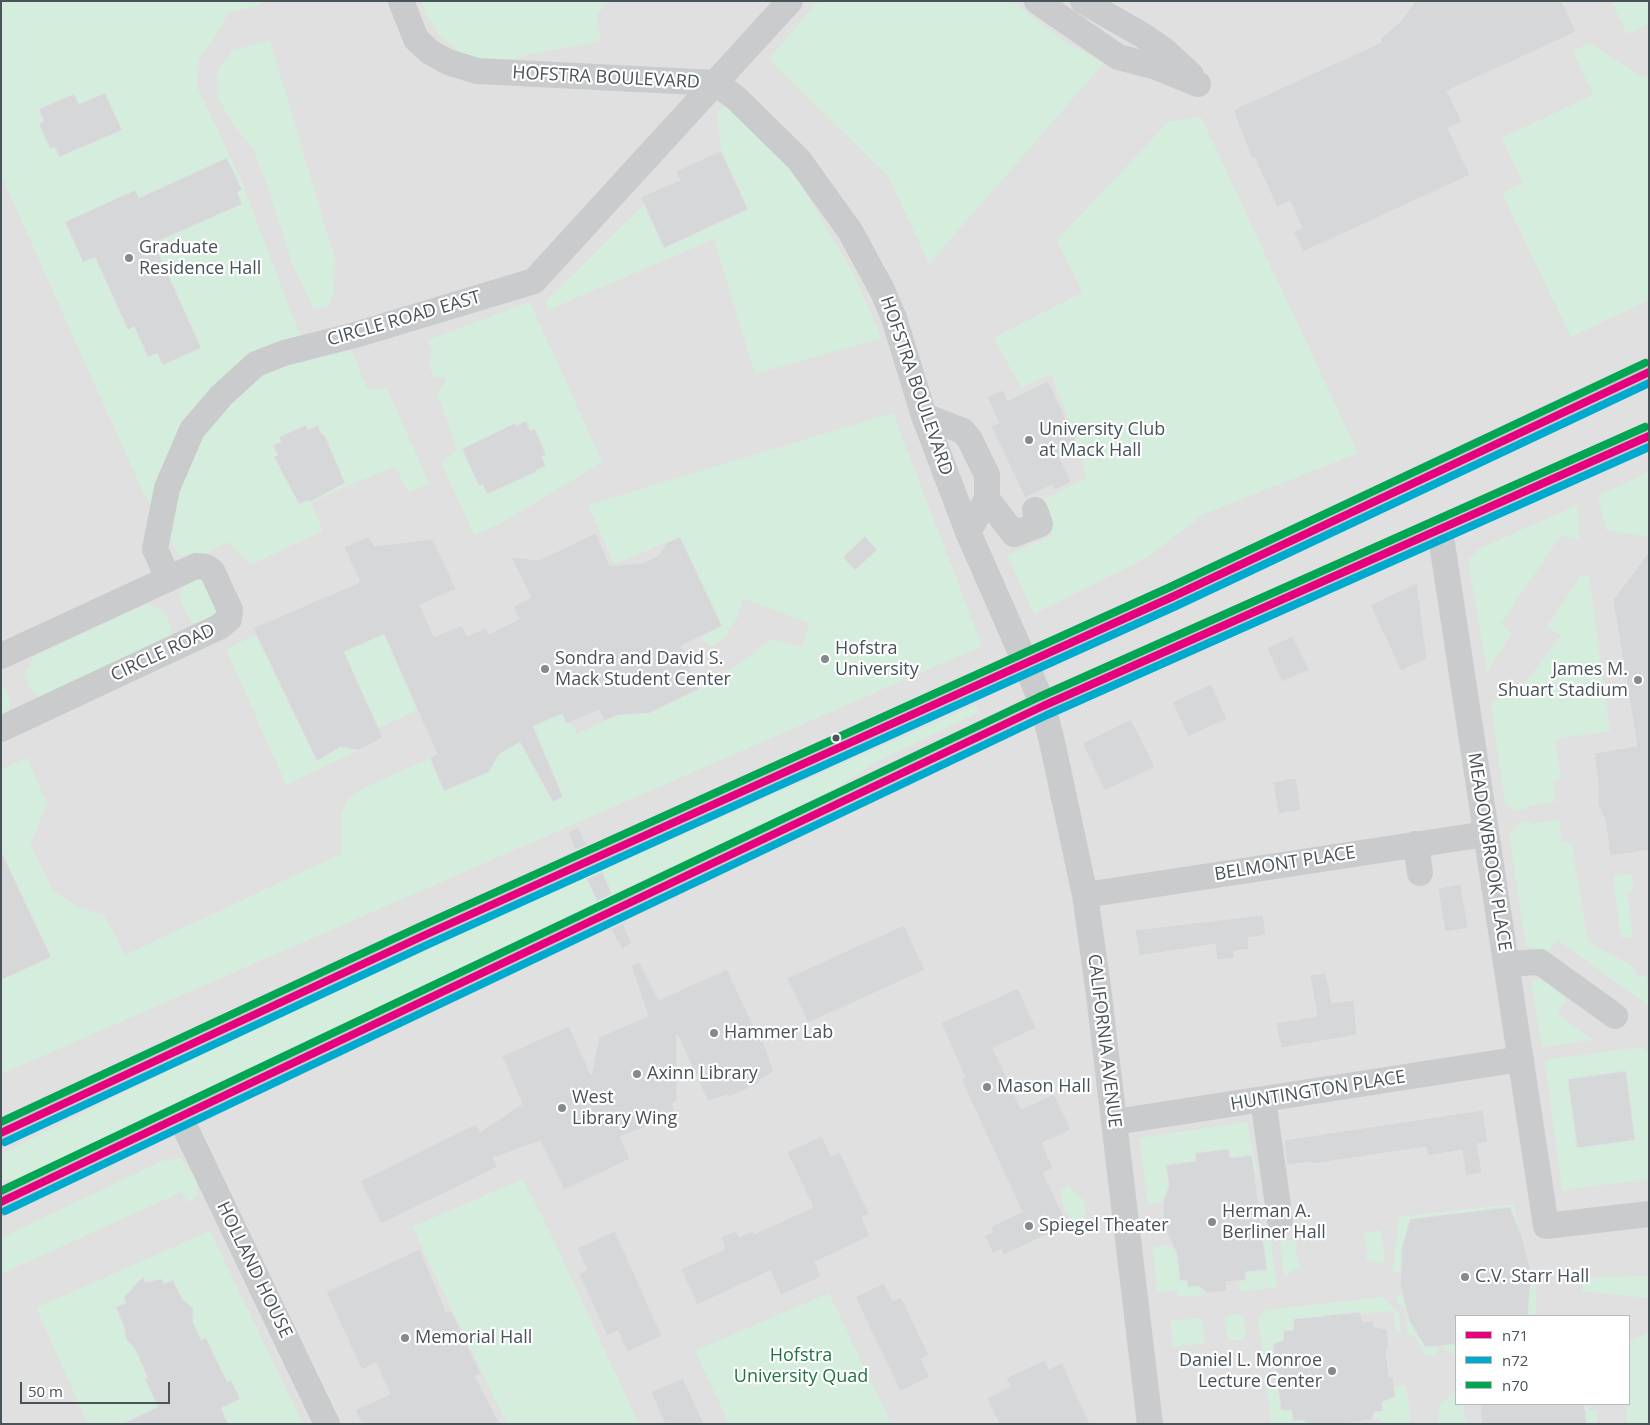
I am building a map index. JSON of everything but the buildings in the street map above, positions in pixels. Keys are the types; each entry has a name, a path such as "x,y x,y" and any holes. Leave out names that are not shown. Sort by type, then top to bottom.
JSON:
{"main road":[{"path":"1,1132 425,935 1026,664 1346,517 1649,372"},
{"path":"1,1202 1043,706 1649,436"}],"street":[{"name":"HOFSTRA BOULEVARD","path":"402,1 416,39 430,52 448,62 477,71 716,83 736,98 799,160 850,231 882,290 894,318 924,416 968,532 1026,664"},
{"name":"CIRCLE ROAD EAST","path":"168,578 155,548 171,480 192,430 221,396 256,364 284,353 355,335 534,281 790,1"},
{"path":"1037,1 1078,31 1122,58 1156,67 1198,84 1164,50 1088,4 1078,31"},
{"path":"1122,58 1142,35"},
{"path":"924,416 958,428 970,440 986,475 986,499 968,532"},
{"path":"986,499 1014,534 1040,524 1035,510"},
{"name":"MEADOWBROOK PLACE","path":"1440,530 1546,1226 1649,1214"},
{"name":"CIRCLE ROAD","path":"1,656 196,566 206,566 212,571 230,610 229,619 205,634 1,729"},
{"name":"CALIFORNIA AVENUE","path":"1026,664 1043,706 1067,806 1084,894 1115,1122 1150,1424"},
{"name":"BELMONT PLACE","path":"1084,894 1486,834"},
{"path":"1416,844 1420,873"},
{"path":"1506,964 1540,962 1615,1016"},
{"name":"HUNTINGTON PLACE","path":"1115,1122 1521,1059"},
{"path":"1263,1099 1280,1220"},
{"name":"HOLLAND HOUSE","path":"180,1117 327,1424"}],"shaded area":[{"name":"Hofstra University","path":"1,1 1649,1 1649,1424 1,1424"}],"green space":[{"path":"1,1 265,1 255,7 229,12 212,42 199,58 197,86 242,182 294,320 307,346 345,346 353,354 368,390 387,388 429,484 408,492 395,467 346,486 311,503 323,531 250,565 229,542 196,558 178,554 142,490 1,175"},
{"path":"422,1 609,1 597,15 600,41 526,55 507,62 488,61 462,53 440,36 426,15"},
{"path":"818,1 1011,1 1067,43 1104,63 929,264 888,176 769,59"},
{"path":"1611,1 1649,1 1649,24 1627,34"},
{"path":"270,41 335,259 333,295 327,307 314,309 293,266 267,185 253,149 235,127 218,98 217,71 233,50"},
{"path":"1590,43 1644,78 1649,76 1649,300 1571,337 1502,193 1523,183 1502,138 1593,95 1573,51"},
{"path":"731,102 790,166 852,271 882,338 755,374 714,239 548,310 546,301 644,204 664,248 748,210 721,151 717,113"},
{"path":"1201,117 1358,453 1204,514 1145,559 1034,614 1007,555 1053,535 1040,509 1040,501 1086,478 1080,449 1051,374 1021,388 994,338 1083,292 1057,240 1168,122"},
{"path":"530,302 602,462 505,521 474,535 441,462 457,449 437,393 445,382 445,377 435,378 429,367 432,352 428,340"},
{"path":"893,413 982,646 1,1074 1,769 27,758 47,803 30,845 53,891 78,907 104,915 125,955 341,854 341,814 348,799 356,792 430,758 445,791 489,772 499,754 516,734 562,714 567,724 571,722 577,734 618,715 649,713 660,709 656,698 663,696 667,705 699,689 698,685 734,667 772,639 802,647 809,623 743,598 738,617 723,640 713,646 702,640 680,537 614,564 588,505"},
{"path":"1649,472 1649,537 1606,530 1598,496"},
{"path":"1577,505 1580,540 1561,535 1501,624 1512,633 1487,672 1468,560 1479,549"},
{"path":"1582,574 1589,577 1610,731 1555,739 1561,779 1553,781 1556,801 1527,806 1527,809 1516,811 1505,803 1491,705 1508,684 1517,693 1561,636 1547,627"},
{"path":"203,578 226,613 195,628 180,600 180,593 187,583"},
{"path":"144,605 151,605 164,611 171,626 170,637 40,698 30,689 25,675 33,657"},
{"path":"384,634 418,710 378,728 344,652"},
{"path":"257,635 317,760 340,747 358,750 286,785 226,649"},
{"path":"1,684 7,690 10,704 6,718 1,722"},
{"path":"975,705 979,712 876,762 802,811 16,1179 1,1180 1,1154 167,1071 402,959"},
{"path":"1559,820 1562,843 1571,842 1588,942 1633,966 1637,976 1647,975 1649,1006 1557,940 1546,954 1526,946 1509,834 1520,823 1530,821 1531,824"},
{"path":"1632,874 1634,890 1627,891 1633,937 1621,938 1613,876"},
{"path":"1544,979 1566,1000 1558,1014 1593,1040 1542,1047 1531,982"},
{"path":"1641,1047 1649,1052 1649,1179 1562,1190 1545,1060"},
{"path":"1247,1122 1257,1171 1254,1171 1252,1155 1230,1158 1229,1149 1195,1153 1196,1161 1166,1165 1169,1186 1163,1202 1148,1204 1139,1138"},
{"path":"180,1158 196,1180 197,1196 189,1203 181,1192 1,1274 1,1238 162,1161"},
{"path":"523,1179 548,1228 639,1424 507,1424 412,1227"},
{"path":"1068,1186 1084,1200 1085,1221 1078,1226 1064,1211 1061,1190"},
{"path":"1513,1204 1523,1239 1510,1207 1410,1219 1402,1247 1401,1272 1393,1272 1399,1217"},
{"path":"1269,1226 1277,1287 1240,1291 1239,1281 1246,1280 1245,1272 1266,1269 1261,1227"},
{"path":"1381,1229 1385,1264 1366,1259 1367,1245 1363,1234"},
{"path":"210,1231 303,1424 88,1424 36,1308"},
{"path":"1280,1238 1297,1242 1296,1253 1300,1267 1284,1276"},
{"path":"1171,1245 1177,1254 1180,1281 1187,1280 1188,1287 1198,1286 1203,1290 1204,1295 1178,1297 1177,1290 1157,1292 1153,1247"},
{"path":"1649,1276 1649,1298 1582,1291 1582,1278"},
{"path":"1530,1283 1537,1284 1535,1315 1528,1315"},
{"name":"Hofstra University Quad","path":"829,1293 890,1421 885,1424 729,1424 695,1351"},
{"path":"1396,1295 1403,1295 1409,1320 1425,1347 1438,1346 1437,1355 1425,1355 1416,1337 1408,1335 1405,1309 1398,1302"},
{"path":"1383,1297 1399,1314 1401,1332 1396,1333 1394,1311 1294,1319 1293,1330 1283,1331 1284,1340 1273,1344 1275,1365 1272,1367 1264,1366 1258,1318 1266,1310"},
{"path":"1243,1314 1246,1339 1228,1341 1225,1316"},
{"path":"1202,1318 1205,1343 1173,1347 1171,1321"},
{"path":"1649,1333 1649,1424 1627,1424 1627,1405 1630,1405 1630,1341"},
{"path":"1455,1344 1455,1354 1444,1349 1444,1345"},
{"path":"1394,1386 1406,1386 1411,1420 1406,1424 1381,1424 1380,1418 1373,1419 1374,1412 1383,1411 1382,1402 1395,1397"},
{"path":"1273,1387 1278,1389 1281,1410 1292,1410 1293,1421 1304,1420 1305,1424 1271,1424 1267,1389"},
{"path":"1455,1393 1455,1405 1462,1405 1467,1424 1439,1424 1439,1404"},
{"path":"1584,1405 1588,1405 1589,1410 1597,1410 1597,1423 1587,1424"}],"transit line":[{"name":"n70","path":"1,1122 421,926 1168,588 1645,363"},
{"name":"n71","path":"1,1133 425,935 1172,597 1649,372"},
{"name":"n72","path":"5,1142 429,944 1176,606 1649,383"},
{"name":"n70","path":"1,1191 1039,697 1645,427"},
{"name":"n71","path":"1,1202 1043,706 1649,436"},
{"name":"n72","path":"5,1211 1047,715 1649,447"}],"place":[{"name":"Graduate Residence Hall","path":"129,258"},
{"name":"University Club at Mack Hall","path":"1029,440"},
{"name":"Hofstra University","path":"825,659"},
{"name":"Sondra and David S. Mack Student Center","path":"545,669"},
{"name":"James M. Shuart Stadium","path":"1638,680"},
{"name":"Hammer Lab","path":"714,1033"},
{"name":"Axinn Library","path":"637,1074"},
{"name":"Mason Hall","path":"987,1087"},
{"name":"West Library Wing","path":"562,1108"},
{"name":"Herman A. Berliner Hall","path":"1212,1222"},
{"name":"Spiegel Theater","path":"1029,1226"},
{"name":"C.V. Starr Hall","path":"1465,1277"},
{"name":"Memorial Hall","path":"405,1338"},
{"name":"Daniel L. Monroe Lecture Center","path":"1332,1371"}]}
